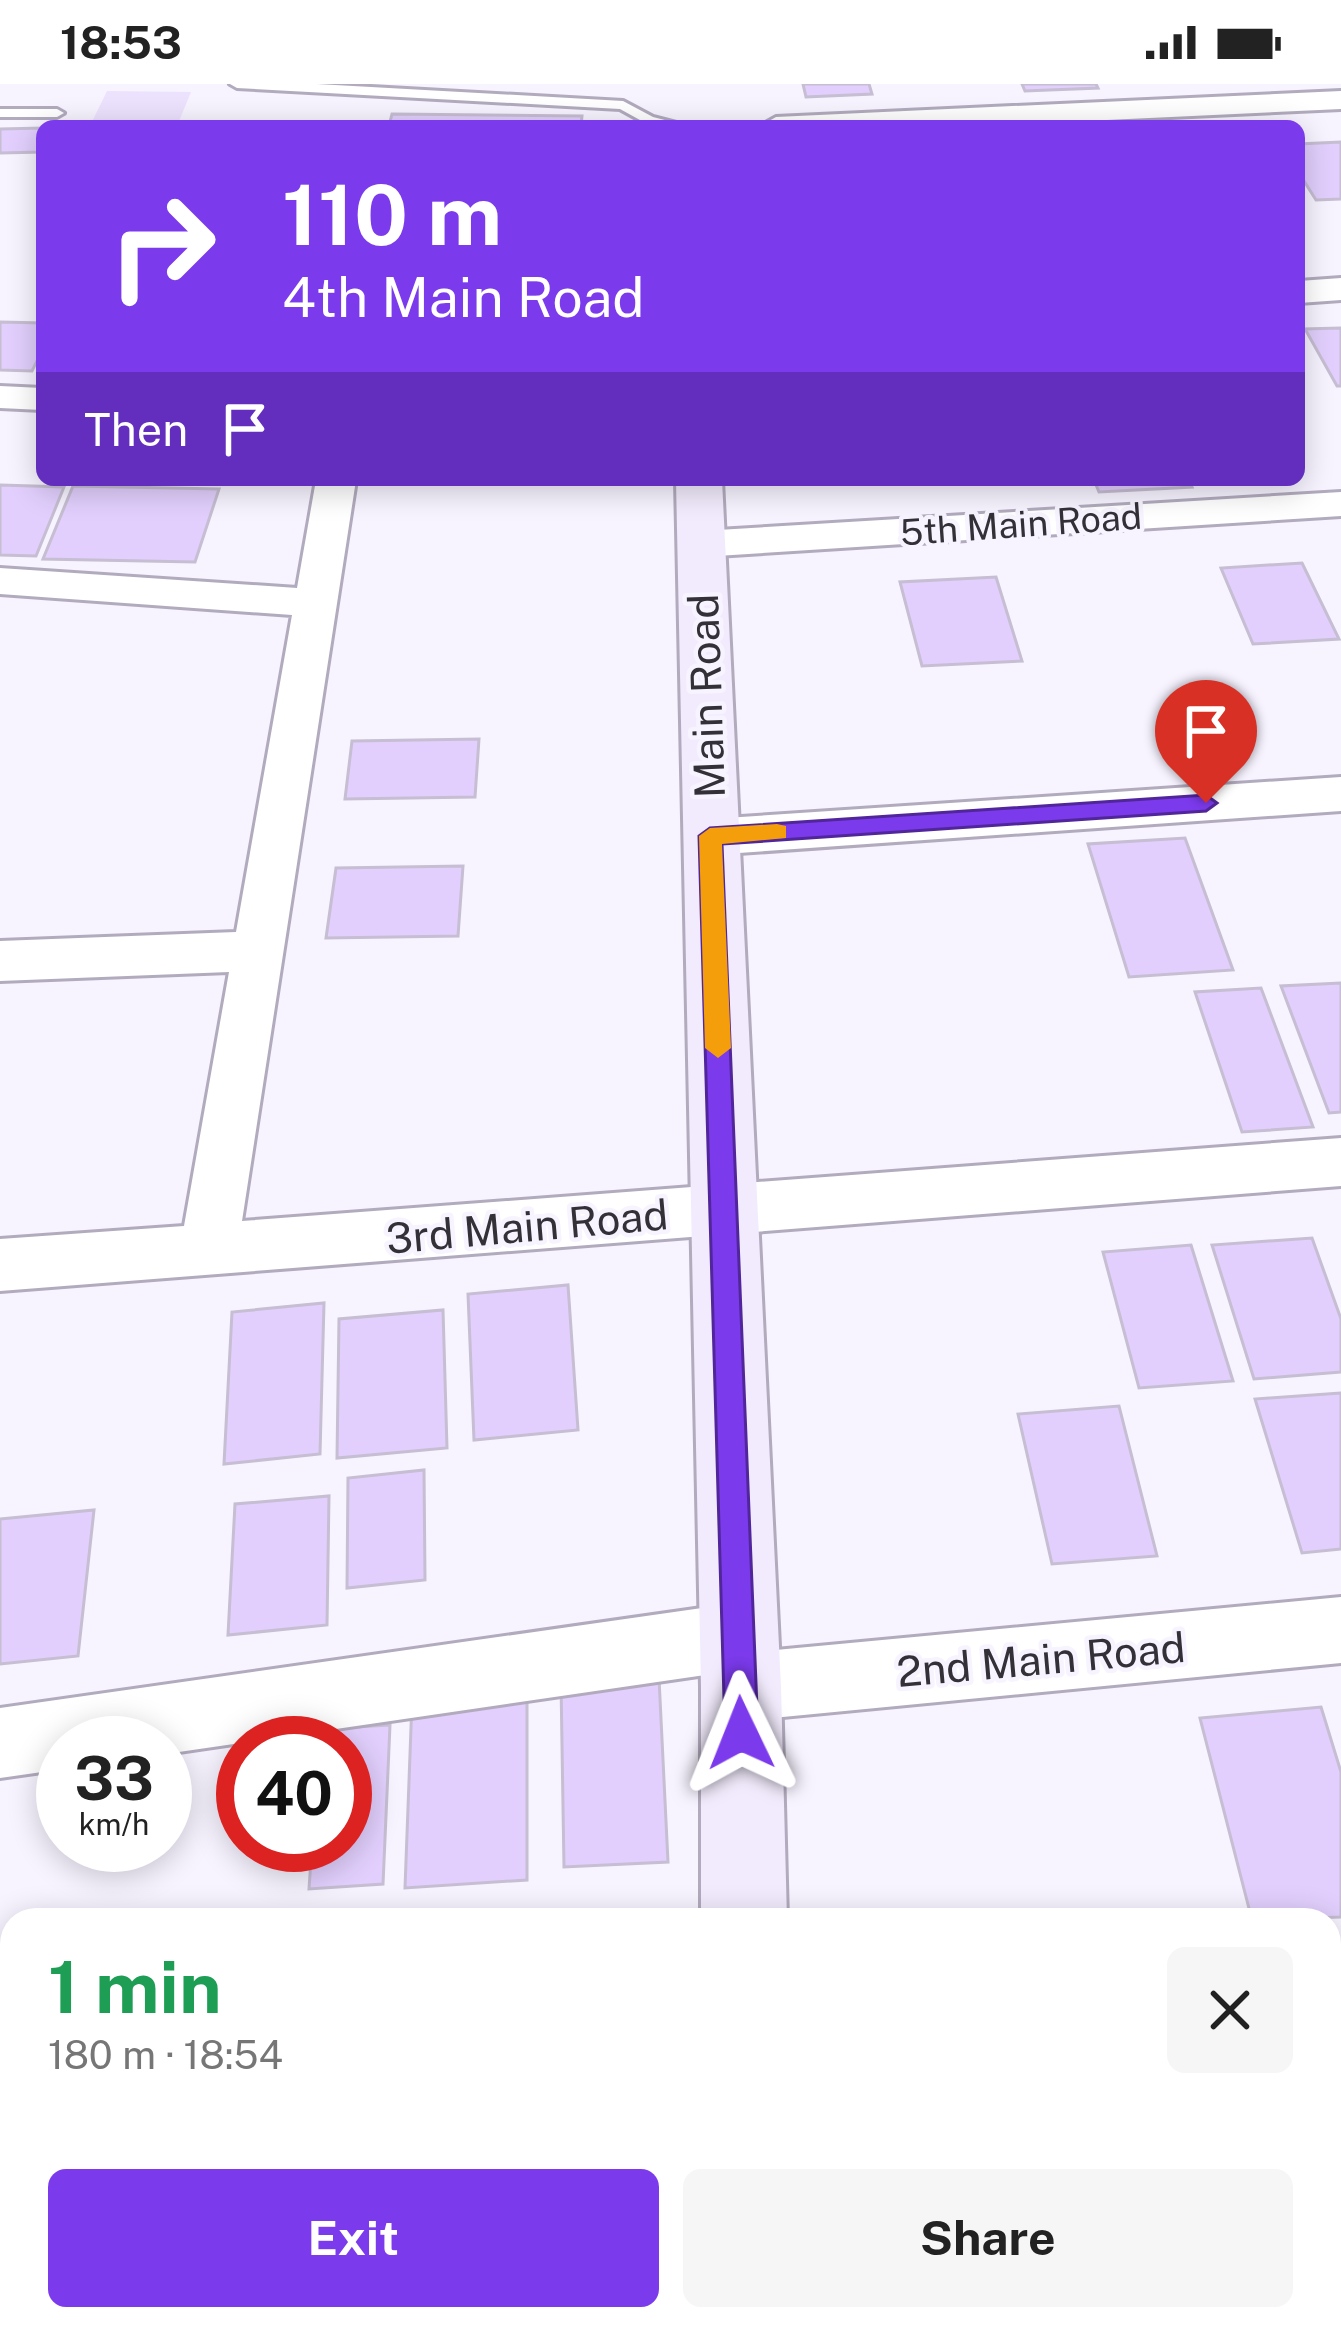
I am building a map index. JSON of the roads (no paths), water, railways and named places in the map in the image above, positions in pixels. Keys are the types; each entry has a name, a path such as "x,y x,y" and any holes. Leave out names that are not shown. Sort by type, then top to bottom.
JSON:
{"street":[{"path":"906,120 1341,100"},
{"path":"1305,123 1341,121"},
{"path":"1305,292 1341,289"},
{"path":"0,398 36,398"},
{"path":"208,1252 335,486"},
{"name":"Main Road","path":"699,486 744,1908"},
{"name":"5th Main Road","path":"701,544 1341,504"},
{"path":"0,581 316,603"},
{"path":"710,836 1341,794"},
{"path":"0,962 258,952"},
{"name":"3rd Main Road","path":"0,1265 1341,1162"},
{"name":"2nd Main Road","path":"0,1743 739,1662 1341,1630"}],"lane":[{"path":"237,84 623,105 648,120"},
{"path":"0,113 57,112"}]}
